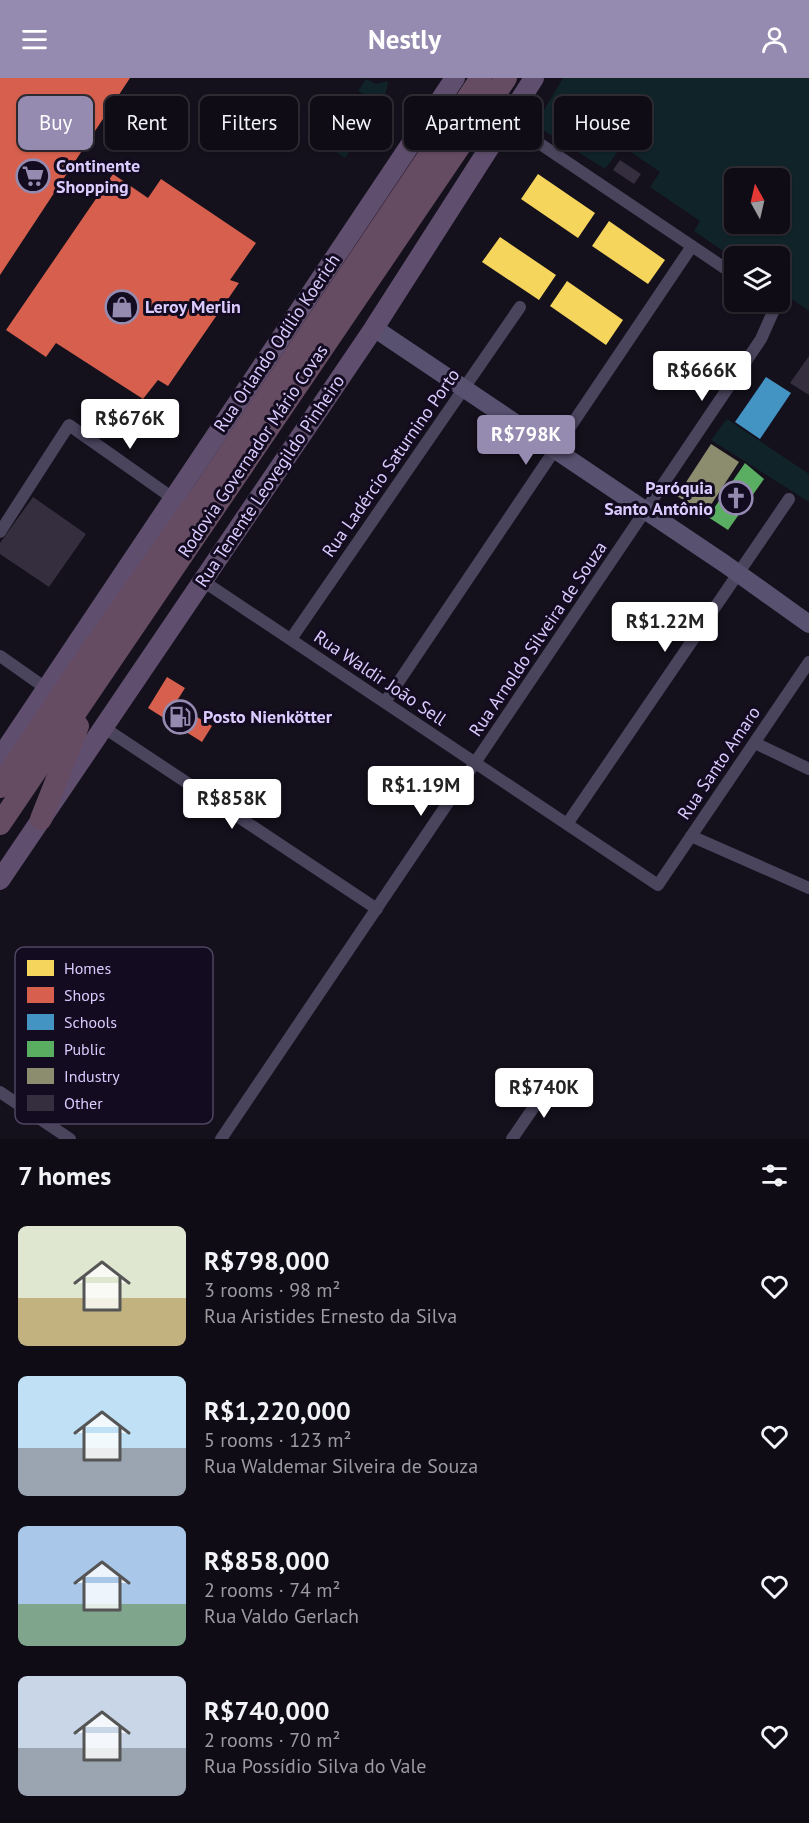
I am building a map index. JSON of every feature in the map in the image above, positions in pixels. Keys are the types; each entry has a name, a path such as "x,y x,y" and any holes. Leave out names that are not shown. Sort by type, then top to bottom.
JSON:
{"highway":[{"name":"Rodovia Governador Mário Covas","path":"481,96 490,83"},
{"name":"Rodovia Governador Mário Covas","path":"0,787 96,644 444,150"},
{"name":"Rodovia Governador Mário Covas","path":"0,824 89,693 445,150"},
{"path":"6,750 96,644"},
{"path":"41,819 89,693"}],"main road":[{"name":"Rua Tenente Leovegildo Pinheiro","path":"522,96 534,78"},
{"path":"453,81 473,96"},
{"name":"Rua Orlando Odílio Koerich","path":"6,750 453,81"},
{"name":"Rua Tenente Leovegildo Pinheiro","path":"0,880 374,328 488,150"},
{"path":"374,328 738,573 809,624"}],"street":[{"path":"542,145 724,268"},
{"path":"385,702 692,246"},
{"name":"Rua Ladércio Saturnino Porto","path":"291,639 520,307"},
{"name":"Rua Arnoldo Silveira de Souza","path":"221,1139 761,339 772,312"},
{"path":"0,532 69,426 174,499"},
{"path":"567,824 789,499"},
{"name":"Rua Waldir João Sell","path":"203,581 658,885"},
{"path":"0,656 47,688"},
{"name":"Rua Santo Amaro","path":"658,885 809,662"},
{"path":"104,727 377,909"},
{"path":"755,743 809,769"},
{"path":"691,836 809,888"},
{"path":"512,1139 550,1082"},
{"path":"0,1092 15,1102"},
{"path":"48,1124 70,1139"}],"shaded area":[{"path":"563,78 809,78 809,311 790,298 790,246 724,246 724,251 694,231 700,221 650,187 660,172 628,150 652,150 652,96 554,96 554,137 542,129 542,113"},
{"path":"366,79 376,84 388,81 384,96 368,96 358,91"},
{"path":"334,150 351,150 345,158"},
{"path":"575,150 619,150 605,169"},
{"path":"727,419 809,474 809,502 711,440"}],"building: Homes":[{"path":"538,174 595,213 578,238 521,199"},
{"path":"609,221 665,260 648,284 592,246"},
{"path":"500,237 556,275 539,300 482,262"},
{"path":"567,281 623,320 606,345 550,306"}],"building: Shops":[{"name":"Continente Shopping","path":"0,78 130,78 118,96 105,96 105,116 93,134 93,96 18,96 18,150 82,150 0,275"},
{"name":"Leroy Merlin","path":"113,174 148,198 161,179 256,243 230,280 239,283 168,386 158,380 143,399 56,343 46,357 6,330"},
{"name":"Posto Nienkötter","path":"167,677 185,688 175,704 212,726 202,742 148,708"}],"building: Schools":[{"path":"766,377 791,393 760,439 735,422"}],"building: Public":[{"name":"Paróquia Santo Antônio","path":"745,463 764,479 728,530 708,517"}],"building: Industry":[{"path":"711,444 739,462 705,514 677,496"}],"building: Other":[{"path":"620,160 641,174 634,184 613,170"},
{"path":"809,356 809,395 790,383"},
{"path":"33,497 86,534 49,587 0,554 0,543"}],"place":[{"name":"Continente Shopping","path":"33,176"},
{"name":"Leroy Merlin","path":"122,307"},
{"name":"Paróquia Santo Antônio","path":"736,498"},
{"name":"Posto Nienkötter","path":"180,717"}]}
